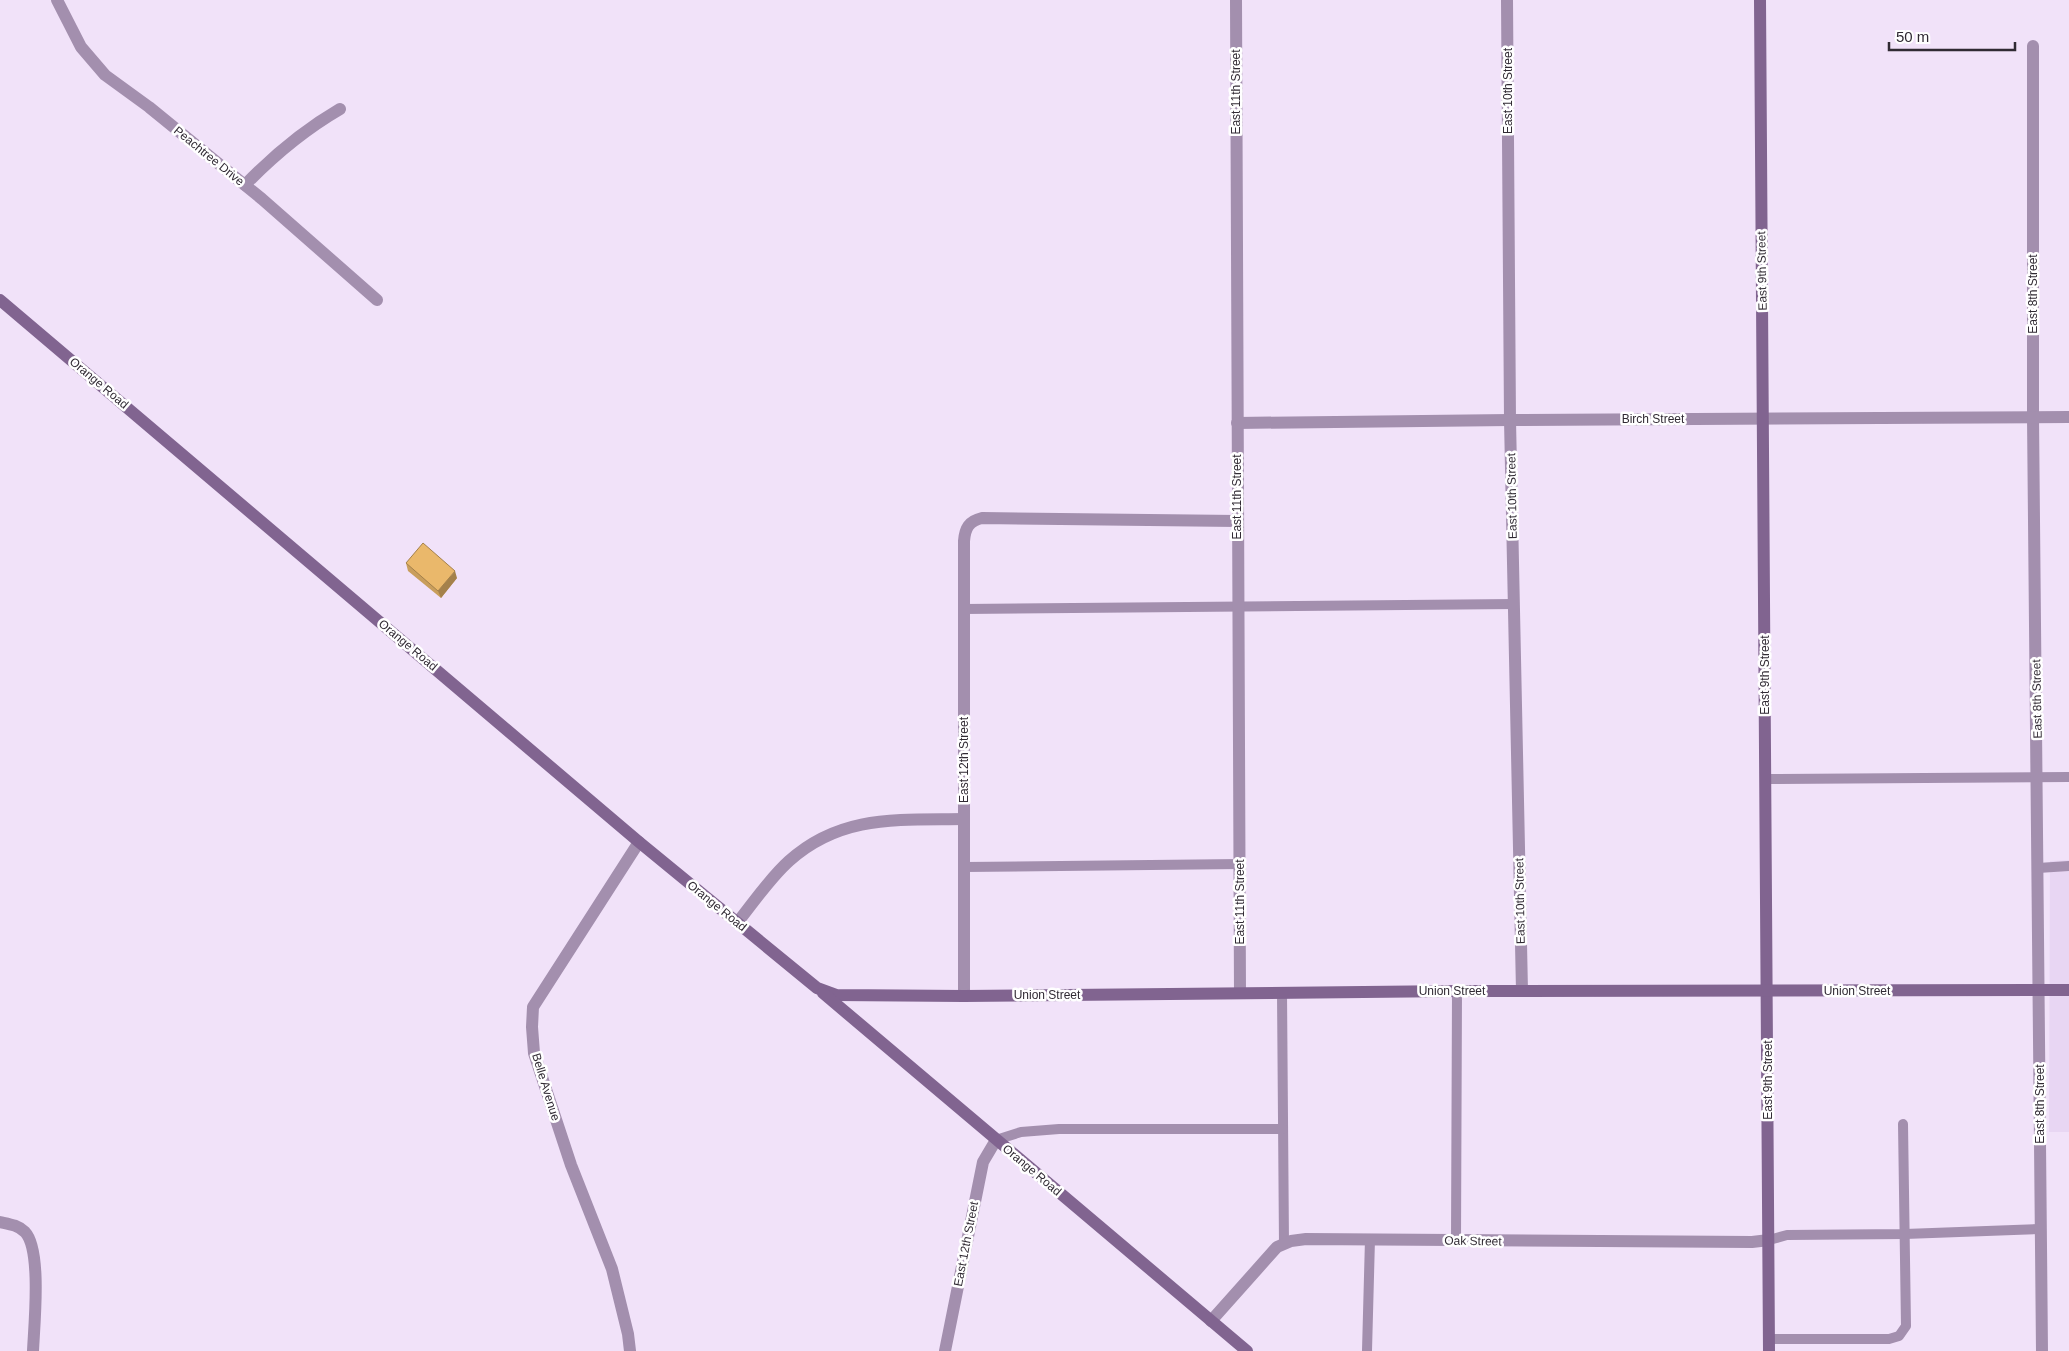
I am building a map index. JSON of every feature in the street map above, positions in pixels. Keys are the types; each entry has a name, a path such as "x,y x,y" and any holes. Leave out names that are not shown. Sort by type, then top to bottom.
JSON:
{"main road":[{"name":"East 9th Street","path":"1760,0 1769,1345"},
{"name":"Orange Road","path":"0,300 640,842 817,988 1247,1351"},
{"name":"Orange Road","path":"817,988 836,995"},
{"name":"Union Street","path":"836,995 964,996 1457,991 2069,990"}],"street":[{"name":"Peachtree Drive","path":"57,0 81,47 106,75 149,107 245,185 377,300"},
{"name":"East 11th Street","path":"1236,0 1240,994"},
{"name":"East 10th Street","path":"1508,0 1510,420 1522,991"},
{"name":"East 8th Street","path":"2033,46 2033,417 2038,776 2042,1351"},
{"path":"245,185 282,148 315,123 340,109"},
{"name":"Birch Street","path":"1237,423 2069,417"},
{"name":"East 12th Street","path":"964,996 964,541 968,526 974,520 982,518 1237,521"},
{"path":"738,923 789,860 803,849 832,833 865,822 964,819"},
{"name":"Belle Avenue","path":"630,1351 628,1334 612,1269 568,1156 534,1053 532,1007 640,842"},
{"name":"East 12th Street","path":"945,1351 982,1162 996,1140"},
{"path":"0,1222 18,1227 29,1238 35,1270 33,1351"},
{"name":"Oak Street","path":"1211,1321 1277,1247 1306,1239 1752,1242 1769,1240"}],"lane":[{"path":"964,609 1514,604"},
{"path":"1766,779 2069,777"},
{"path":"965,867 1240,864"},
{"path":"2038,868 2069,866"},
{"path":"1456,1241 1457,991"},
{"path":"1282,993 1284,1244"},
{"path":"1769,1345 1889,1339 1899,1336 1906,1326 1903,1124"},
{"path":"996,1140 1021,1132 1059,1129 1283,1129"},
{"path":"1769,1240 1787,1235 1905,1234 2041,1229"},
{"path":"1367,1351 1370,1239"}],"shaded area":[{"path":"2069,860 2069,1132 2049,1132 2050,861"}],"building":[{"path":"423,543 455,571 438,591 406,563"}]}
